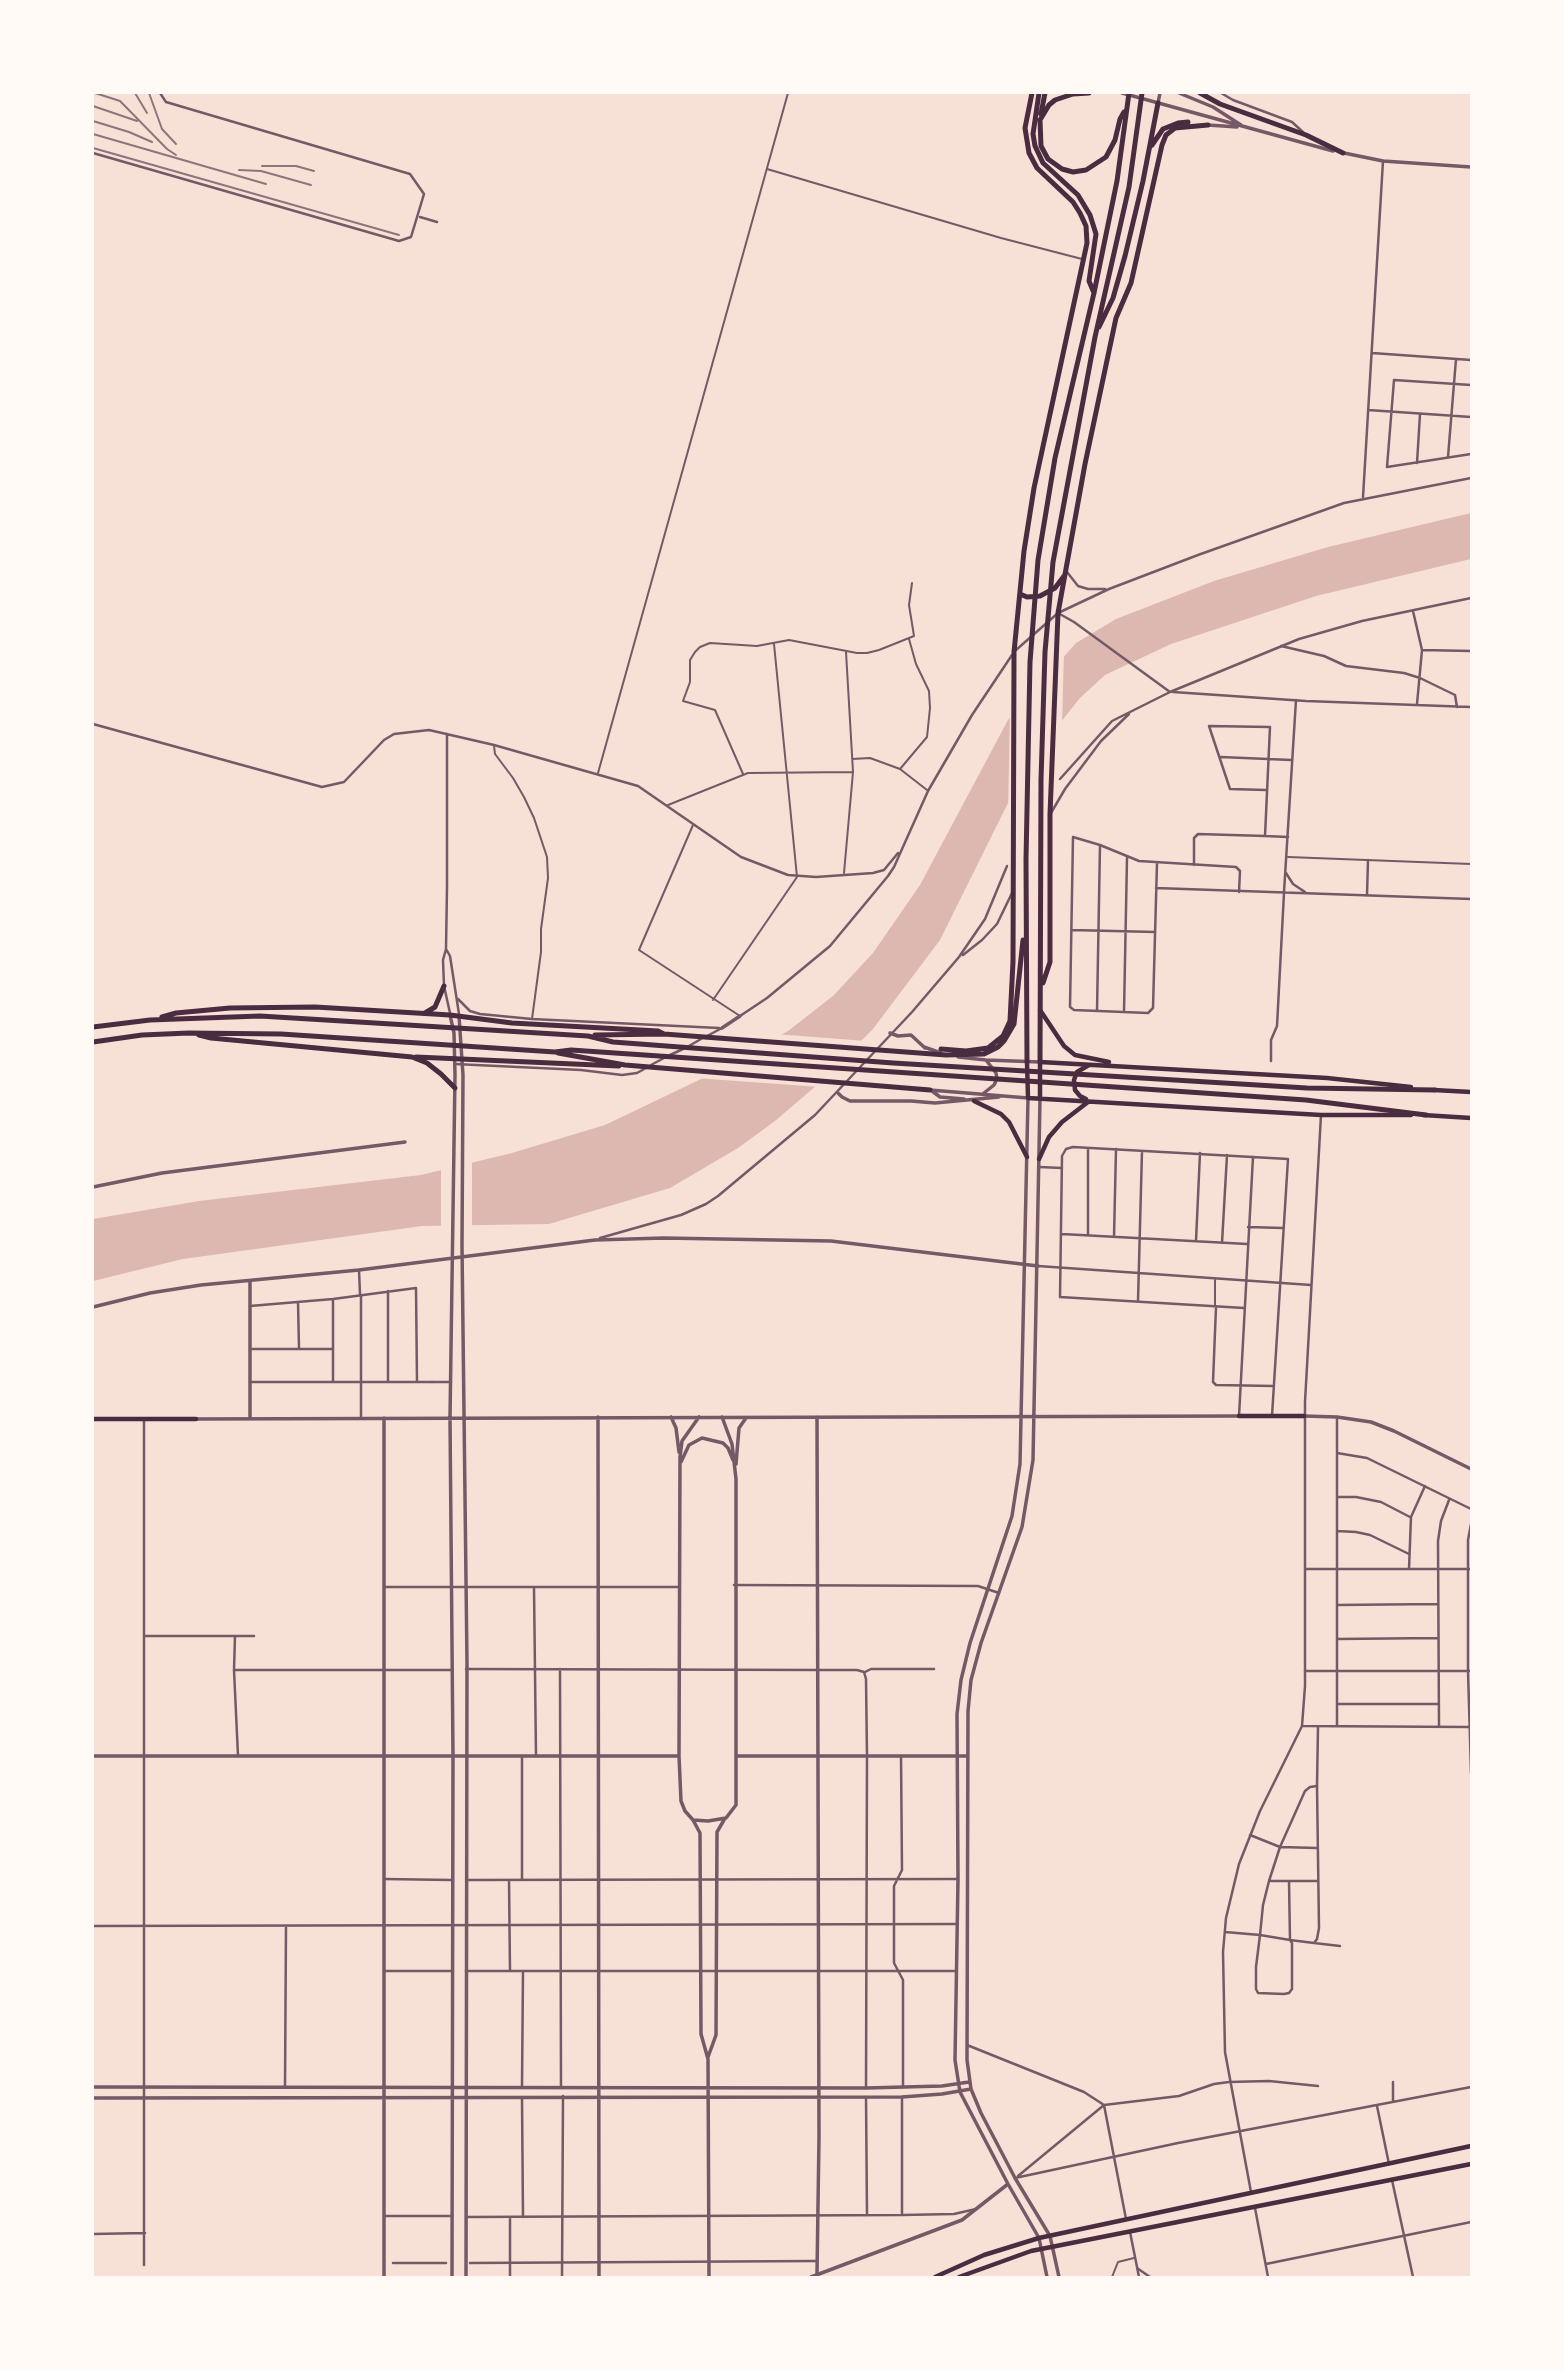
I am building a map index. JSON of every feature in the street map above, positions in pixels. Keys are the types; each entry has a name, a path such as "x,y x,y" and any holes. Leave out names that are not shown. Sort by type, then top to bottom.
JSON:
{"highway":[{"path":"941,1049 966,1051 988,1048 1003,1037 1010,1021 1014,871 1014,652 1024,551 1034,488 1087,243 1086,226 1073,202 1037,168 1029,153 1025,128 1032,93"},
{"path":"1039,93 1033,134 1035,146 1043,163 1079,195 1090,215 1096,234 1089,281 1094,293"},
{"path":"1045,93 1040,120 1041,146 1048,159 1062,169 1073,172 1086,170 1106,157 1126,110"},
{"path":"1040,120 1055,100 1073,94 1089,93"},
{"path":"1027,1062 1026,859 1030,662 1038,560 1055,458 1117,181 1129,93"},
{"path":"1040,1062 1040,860 1045,652 1053,562 1095,337 1129,187 1142,93"},
{"path":"1200,93 1220,104 1306,135 1343,153"},
{"path":"1095,337 1113,298 1128,243 1158,103"},
{"path":"1149,150 1167,126 1189,122 1208,125"},
{"path":"1041,989 1050,962 1050,814 1058,613 1085,464 1112,332 1131,282 1162,145 1166,135 1175,128 1208,125"},
{"path":"1020,594 1027,597 1040,596 1055,588 1066,571"},
{"path":"93,1027 150,1020 260,1016 588,1036 664,1034 892,1052 984,1054 998,1047 1010,1034 1016,1013 1020,956 1026,928"},
{"path":"425,1013 435,1007 444,986"},
{"path":"150,1020 176,1013 271,1006 425,1013 512,1023 658,1031 664,1034"},
{"path":"189,1033 211,1038 455,1061 616,1067 625,1065"},
{"path":"93,1042 142,1035 270,1033 555,1052 625,1065 930,1090"},
{"path":"588,1036 612,1042 893,1063 1307,1088 1435,1090"},
{"path":"555,1052 571,1050 892,1074 1306,1100 1426,1115"},
{"path":"412,1057 428,1063 442,1073 455,1088"}],"main road":[{"path":"1041,1010 1064,1046 1075,1055 1124,1065"},
{"path":"1027,1062 1028,1098 1321,1115 1471,1118"},
{"path":"1040,1098 1040,1062 1327,1078 1471,1092"},
{"path":"1090,1101 1080,1097 1075,1090 1074,1080 1077,1072 1091,1064"},
{"path":"974,1101 1001,1114 1009,1122 1027,1157"},
{"path":"1039,1159 1049,1138 1062,1122 1090,1101"},
{"path":"1239,1416 1304,1416"},
{"path":"93,1419 196,1419"},
{"path":"935,2277 976,2259 1039,2238 1471,2146"},
{"path":"959,2277 1042,2249 1471,2164"}],"street":[{"path":"93,153 399,241 411,237 424,194 410,174 166,102 160,93"},
{"path":"1122,93 1343,153 1383,161 1471,167"},
{"path":"1158,103 1160,93"},
{"path":"1179,93 1213,107 1246,128"},
{"path":"1221,93 1233,100 1292,121 1306,135"},
{"path":"1208,125 1246,128"},
{"path":"1363,498 1383,161"},
{"path":"419,216 437,222"},
{"path":"1372,353 1471,360"},
{"path":"1448,458 1456,359"},
{"path":"1471,385 1394,380 1387,467 1471,454"},
{"path":"1368,410 1471,417"},
{"path":"1417,463 1420,414"},
{"path":"463,1061 622,1075 644,1069 722,1028 767,998 830,946 894,867 928,791 987,691 1014,652 1058,613 1109,589 1252,535 1363,498 1471,478"},
{"path":"1066,571 1078,586 1109,589"},
{"path":"1060,779 1112,721 1170,692 1280,646 1362,621 1471,598"},
{"path":"1413,611 1422,650 1417,705"},
{"path":"1058,613 1170,692 1471,707"},
{"path":"1280,646 1324,656 1346,666 1404,673 1420,678 1455,695 1457,707"},
{"path":"1422,650 1471,651"},
{"path":"1271,1061 1271,1040 1277,1026 1296,700"},
{"path":"1050,814 1101,741 1131,712"},
{"path":"93,724 322,787 344,782 384,740 394,734 424,729 494,745 638,786 741,857 780,873 797,877 884,870 902,848"},
{"path":"1265,836 1270,726 1209,726 1230,789 1266,790"},
{"path":"447,734 446,949 443,960 444,986 454,1033 455,1061 450,1418 453,1756 452,2277"},
{"path":"1221,757 1292,760"},
{"path":"1194,865 1194,838 1198,834 1288,837"},
{"path":"1157,863 1153,1008 1148,1013 1074,1010 1070,1007 1073,837 1100,845 1127,858 1157,863 1236,867 1240,871 1239,891"},
{"path":"1097,1011 1100,845"},
{"path":"1124,1012 1127,858"},
{"path":"1367,895 1368,860"},
{"path":"595,1240 706,1205 838,1093 959,957 985,919 1007,866"},
{"path":"1286,873 1293,884 1308,893"},
{"path":"1156,888 1471,899"},
{"path":"959,957 982,940 997,924 1013,890"},
{"path":"1072,930 1155,932"},
{"path":"446,949 450,956 457,998 463,1061 466,2277"},
{"path":"457,998 478,1018"},
{"path":"470,1011 532,1018 722,1028"},
{"path":"890,1033 898,1036 911,1035 923,1047 946,1055 1040,1062"},
{"path":"923,1047 941,1049"},
{"path":"946,1055 966,1051"},
{"path":"982,1094 994,1085 997,1079 996,1073 986,1060"},
{"path":"930,1090 940,1097 974,1101"},
{"path":"930,1090 1028,1098 1020,1464 1012,1516 970,1643 961,1680 956,1732 958,1879 955,2060 960,2092 1007,2184 1039,2238 1047,2277"},
{"path":"838,1093 850,1101 935,1103 1005,1096"},
{"path":"1040,1098 1033,1460 1022,1527 981,1643 971,1680 968,1712 967,2045 971,2089 1015,2178 1050,2236 1059,2277"},
{"path":"1251,2193 1229,2082 1223,2027 1224,1932 1236,1876 1250,1835 1302,1726 1305,1671 1304,1416 1321,1115"},
{"path":"93,1187 162,1173 405,1142"},
{"path":"1244,1308 1060,1297 1062,1156 1066,1149 1073,1147 1287,1159 1272,1416"},
{"path":"1088,1148 1088,1235"},
{"path":"1114,1237 1116,1149"},
{"path":"1138,1302 1142,1151"},
{"path":"1196,1241 1200,1153"},
{"path":"1222,1243 1227,1155"},
{"path":"196,1419 1239,1416 1253,1157"},
{"path":"1039,1167 1062,1168"},
{"path":"1248,1227 1283,1228"},
{"path":"1060,1234 1247,1244"},
{"path":"93,1307 150,1293 250,1280 359,1270 595,1240 664,1238 831,1241 1060,1269 1311,1285"},
{"path":"359,1270 361,1418"},
{"path":"250,1280 250,1418"},
{"path":"250,1306 416,1288 416,1382"},
{"path":"388,1291 388,1382"},
{"path":"333,1299 333,1382"},
{"path":"298,1302 299,1348"},
{"path":"1216,1307 1213,1382 1216,1385 1273,1385"},
{"path":"250,1349 333,1349"},
{"path":"250,1382 451,1382"},
{"path":"1304,1416 1337,1417 1371,1423 1471,1469"},
{"path":"598,1417 599,2277"},
{"path":"671,1417 676,1428 680,1457"},
{"path":"699,1417 682,1441 680,1457 679,1756 681,1801 700,1833 701,2034 708,2059 709,2277"},
{"path":"708,2059 716,2035 716,1832 736,1805 735,1469 733,1444 722,1417"},
{"path":"735,1469 739,1428 746,1417"},
{"path":"817,1417 817,2274"},
{"path":"1337,1417 1337,1726"},
{"path":"384,1418 384,2277"},
{"path":"144,1419 144,2266"},
{"path":"680,1466 689,1445 702,1438 723,1443 728,1448 735,1469"},
{"path":"1337,1453 1367,1458 1471,1509"},
{"path":"1409,1569 1411,1517 1425,1486"},
{"path":"1337,1497 1356,1497 1381,1502 1411,1517"},
{"path":"1439,1726 1439,1529 1450,1499"},
{"path":"1471,1524 1468,1540 1471,1773"},
{"path":"1337,1531 1370,1535 1409,1553"},
{"path":"1305,1569 1469,1569"},
{"path":"734,1585 978,1586 999,1593"},
{"path":"534,1586 537,1756"},
{"path":"384,1587 680,1587"},
{"path":"1337,1605 1438,1604"},
{"path":"144,1636 254,1636"},
{"path":"235,1636 238,1756"},
{"path":"1337,1639 1438,1638"},
{"path":"466,1669 864,1672 871,1669 934,1669"},
{"path":"560,1669 561,2087"},
{"path":"234,1670 452,1670"},
{"path":"1305,1671 1469,1671"},
{"path":"864,1672 867,1756 866,2088"},
{"path":"1337,1704 1438,1704"},
{"path":"1302,1726 1470,1727"},
{"path":"1314,1943 1319,1928 1318,1726"},
{"path":"93,1756 679,1756"},
{"path":"522,1756 522,1880"},
{"path":"736,1756 967,1756"},
{"path":"901,1756 902,1870 894,1886 894,1964 903,1980 903,2087"},
{"path":"1289,1881 1292,1989 1284,1994 1258,1993 1256,1967 1263,1905 1269,1881 1280,1847 1306,1791 1317,1786"},
{"path":"693,1820 726,1818"},
{"path":"1250,1835 1280,1847 1317,1848"},
{"path":"384,1879 451,1880"},
{"path":"467,1880 958,1879"},
{"path":"509,1880 507,1925 510,1971"},
{"path":"1269,1881 1318,1881"},
{"path":"93,1926 957,1924"},
{"path":"285,2087 286,1926"},
{"path":"1224,1932 1340,1946"},
{"path":"384,1971 452,1971"},
{"path":"466,1971 956,1971"},
{"path":"523,1971 523,2087"},
{"path":"967,2045 1084,2092 1104,2105 1126,2219"},
{"path":"93,2087 866,2088 969,2082"},
{"path":"1015,2178 1104,2105 1179,2096 1214,2084 1229,2082 1318,2085"},
{"path":"1393,2082 1393,2102"},
{"path":"1015,2178 1471,2087"},
{"path":"93,2098 866,2097 960,2092 971,2089"},
{"path":"562,2277 563,2096"},
{"path":"902,2096 902,2215"},
{"path":"522,2097 523,2217"},
{"path":"866,2097 867,2216"},
{"path":"1377,2106 1389,2164"},
{"path":"1392,2180 1413,2277"},
{"path":"811,2277 962,2220 1007,2184"},
{"path":"1254,2207 1268,2277"},
{"path":"466,2217 867,2216 954,2214 979,2208"},
{"path":"384,2216 452,2216"},
{"path":"510,2217 510,2277"},
{"path":"1266,2264 1471,2222"},
{"path":"1130,2232 1139,2277"},
{"path":"93,2234 145,2234"},
{"path":"470,2263 817,2261"},
{"path":"393,2263 446,2263"},
{"path":"1138,2268 1150,2277"}],"lane":[{"path":"598,774 788,93"},
{"path":"766,169 1001,238 1084,259"},
{"path":"744,774 715,710 683,701 690,682 690,660 695,652 705,644 757,646 796,640 867,653 914,635 909,605 912,583"},
{"path":"901,769 927,737 930,708 928,686 916,664 908,638"},
{"path":"713,1000 797,877 774,643"},
{"path":"844,875 853,772 846,651"},
{"path":"494,745 495,754 524,797 547,857 548,878 532,1018"},
{"path":"852,759 870,758 901,769 928,791"},
{"path":"668,805 744,774 788,771 853,772"},
{"path":"693,824 639,950 740,1016"},
{"path":"1287,857 1471,863"},
{"path":"1215,1279 1216,1307"},
{"path":"1112,2277 1118,2262 1135,2258"}],"shaded area":[{"path":"1471,513 1471,559 1316,596 1171,644 1105,675 1080,698 1052,733 1008,803 940,940 873,1029 817,1085 775,1121 738,1148 670,1188 549,1224 422,1226 183,1259 93,1281 93,1219 199,1201 421,1175 512,1153 605,1125 701,1079 788,1031 833,996 873,953 920,885 1008,720 1076,643 1116,619 1214,581 1328,547"}],"pier":[{"path":"1064,651 1062,726 1008,812 1010,712"},
{"path":"775,1034 866,1041 820,1087 695,1078"},
{"path":"472,1159 472,1229 441,1229 441,1167"}],"railway":[{"path":"95,93 120,101 176,155"},
{"path":"135,93 147,113"},
{"path":"149,93 162,129 176,144"},
{"path":"93,106 137,121"},
{"path":"93,121 152,142"},
{"path":"93,134 266,184"},
{"path":"93,148 399,235"},
{"path":"262,166 296,166 314,171"},
{"path":"239,170 261,171 311,185"}]}
